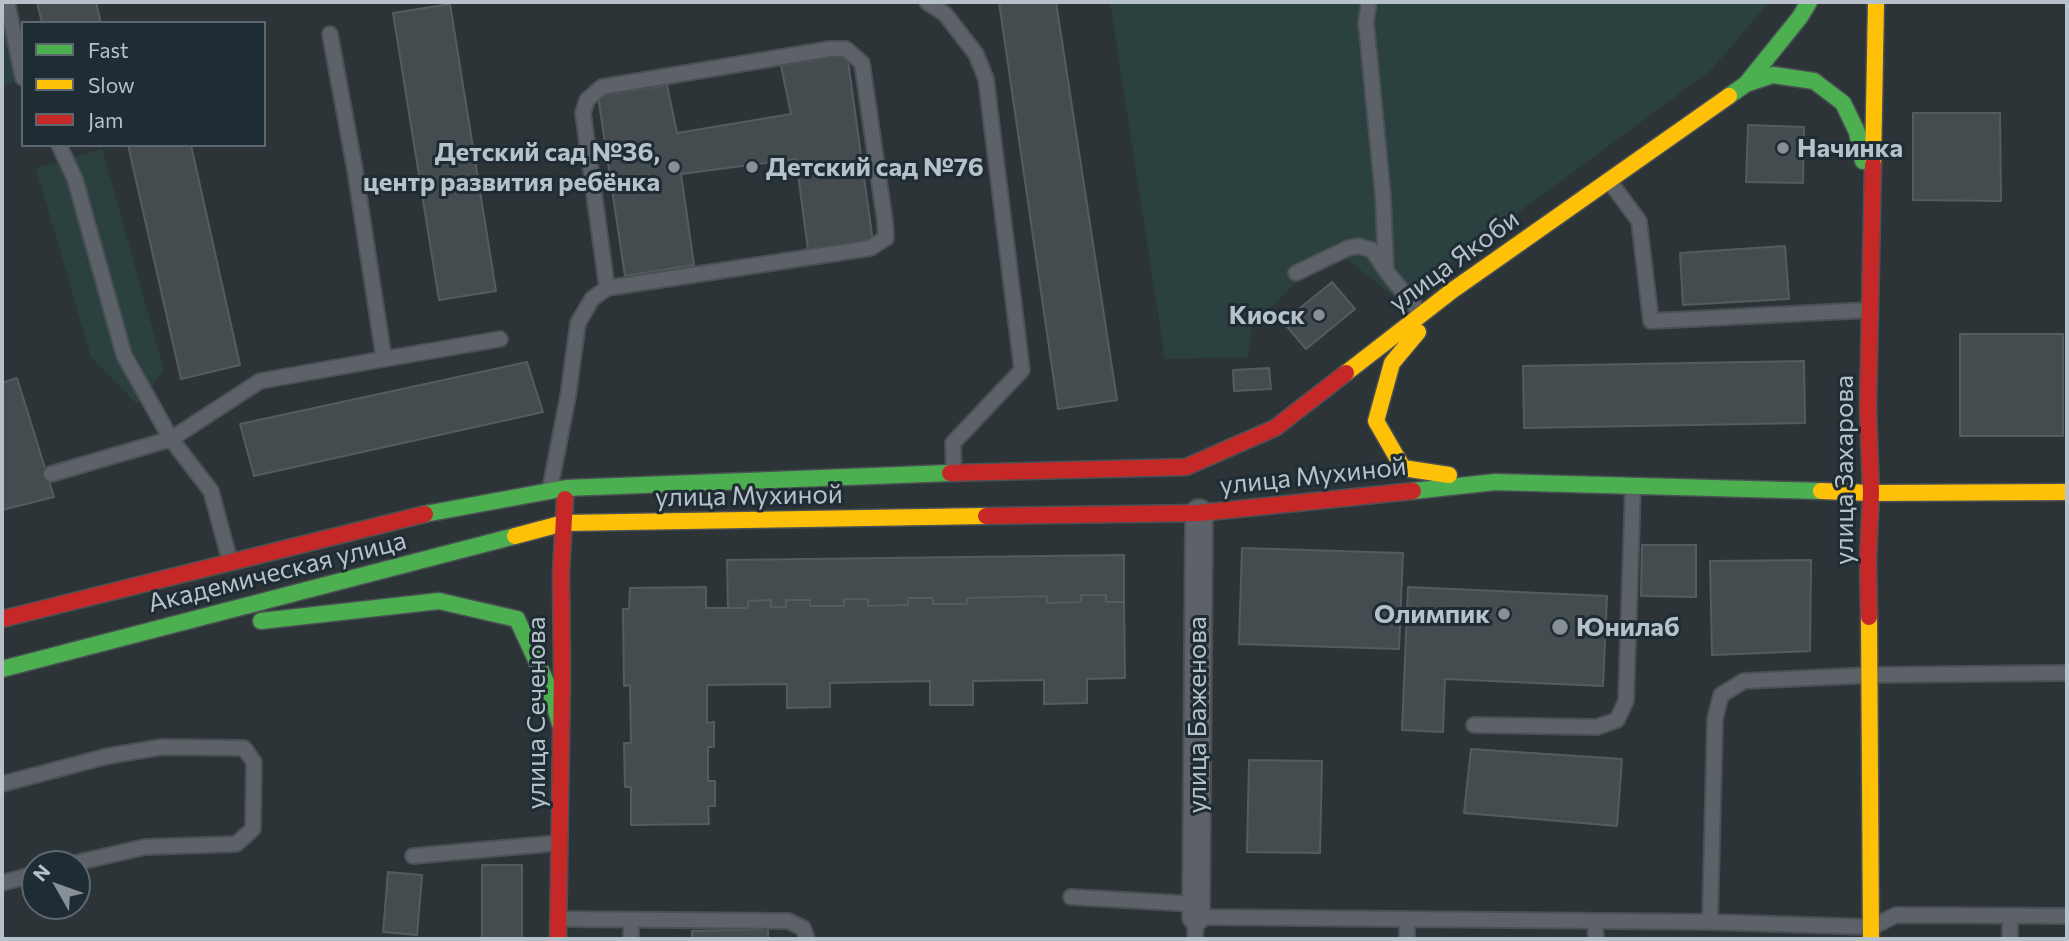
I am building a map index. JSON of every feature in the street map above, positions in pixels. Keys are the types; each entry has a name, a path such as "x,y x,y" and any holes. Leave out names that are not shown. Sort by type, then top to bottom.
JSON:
{"main road":[{"path":"1746,84 1810,2"},
{"name":"улица Захарова","path":"1872,933 1868,559 1871,493 1868,408 1875,2"},
{"path":"1746,84 1773,75 1814,82 1843,103 1857,131 1872,207"},
{"name":"улица Якоби","path":"1186,467 1275,428 1452,290 1746,84"},
{"path":"1452,290 1392,363 1376,421 1403,468 1495,482"},
{"name":"улица Мухиной","path":"2,619 419,515 558,489 954,472 1186,467"},
{"name":"улица Мухиной","path":"564,523 1199,513 1495,482 1871,493 2067,492"},
{"name":"улица Сеченова","path":"558,489 564,523 561,573 558,939"},
{"name":"Академическая улица","path":"2,669 564,523"},
{"path":"127,636 439,601 517,619 549,688 561,727"}],"street":[{"name":"улица Баженова","path":"1196,920 1199,513"}],"lane":[{"path":"8,2 21,68"},
{"path":"927,2 945,14 976,54 986,79 1022,370 953,443 954,472"},
{"path":"1369,2 1366,22 1383,196 1386,271"},
{"path":"330,34 355,170 384,359"},
{"path":"558,489 578,323 592,299 607,288 870,248 886,238 862,63 846,49 830,49 602,87 587,100 583,113 607,288"},
{"path":"60,147 75,179 124,355 171,439 211,491 230,563"},
{"path":"1609,181 1639,221 1651,321 1870,310"},
{"path":"1296,273 1348,248 1359,246 1372,250 1421,315"},
{"path":"51,474 171,439 260,382 500,339"},
{"path":"1474,725 1597,727 1617,720 1626,701 1633,485"},
{"path":"1710,922 1715,719 1721,695 1744,681 1871,675 2067,673"},
{"path":"2,784 108,756 163,747 244,748 254,762 253,829 236,844 145,847 91,859"},
{"path":"413,856 559,843"},
{"path":"2,883 21,878"},
{"path":"1071,897 1196,920 1710,922 1872,933 1896,915 2067,916"},
{"path":"2010,916 2011,939"},
{"path":"559,919 788,921 803,928 807,939"},
{"path":"631,920 631,939"},
{"path":"1407,920 1407,939"},
{"path":"1595,922 1596,939"}],"green space":[{"path":"2,2 21,79 2,86"},
{"path":"1110,2 1769,2 1711,70 1399,301 1332,247 1252,326 1248,357 1165,359"},
{"path":"102,149 164,370 137,404 91,357 36,168"}],"building":[{"path":"37,2 96,2 101,21 42,21"},
{"path":"999,2 1056,2 1117,400 1058,409"},
{"path":"450,4 496,291 439,300 393,13"},
{"name":"Детский сад №36, центр развития ребёнка","path":"847,54 873,242 808,250 796,159 681,174 694,265 625,276 598,96 667,85 677,133 791,114 781,66"},
{"path":"1913,113 2000,113 2001,201 1913,200"},
{"path":"1748,125 1804,127 1803,183 1746,182"},
{"path":"128,147 191,147 240,365 181,379"},
{"path":"1785,246 1789,299 1683,305 1680,253"},
{"name":"Киоск","path":"1332,282 1355,309 1306,349 1283,322"},
{"path":"1960,334 2063,334 2063,436 1960,436"},
{"path":"1804,361 1805,423 1524,428 1523,366"},
{"path":"527,362 543,412 254,476 240,424"},
{"path":"1269,368 1271,389 1234,391 1233,370"},
{"path":"17,378 54,497 2,510 2,383"},
{"path":"1642,545 1696,545 1696,597 1641,596"},
{"path":"1242,548 1403,553 1399,649 1239,644"},
{"path":"1124,555 1124,602 1106,602 1106,595 1081,595 1081,602 1047,603 1047,596 967,598 967,604 933,604 933,598 909,598 908,605 868,606 868,599 844,599 844,606 810,606 810,600 786,600 786,607 771,607 771,600 748,601 748,608 728,608 727,560"},
{"path":"1811,560 1810,651 1712,655 1710,561"},
{"path":"706,587 706,608 748,608 748,601 771,600 771,607 786,607 786,600 810,600 810,606 844,606 844,599 868,599 868,606 908,605 909,598 933,598 933,604 967,604 967,598 1047,596 1047,603 1081,602 1081,595 1106,595 1106,602 1124,602 1125,678 1087,679 1087,703 1044,704 1044,680 973,681 973,705 930,705 930,681 830,683 830,707 787,708 787,684 707,685 707,723 714,722 714,747 708,747 708,781 715,781 715,806 708,806 709,824 631,825 631,787 625,787 624,743 631,743 630,685 624,686 623,609 629,609 630,588"},
{"path":"1408,587 1607,596 1603,686 1445,679 1443,732 1402,730"},
{"path":"1471,749 1622,759 1617,826 1464,813"},
{"path":"1249,760 1322,761 1320,853 1247,852"},
{"path":"482,865 522,865 522,939 482,939"},
{"path":"388,872 422,875 417,935 383,932"},
{"path":"768,929 768,939 692,939 692,931"}],"traffic: fast":[{"path":"1729,96 1746,84 1809,2"},
{"path":"1746,84 1773,75 1814,81 1843,103 1857,132 1863,161"},
{"path":"425,514 566,488 950,473"},
{"path":"1413,491 1495,482 1821,491"},
{"path":"2,669 515,536"},
{"path":"261,621 439,601 517,619 549,688 561,727"}],"traffic: slow":[{"path":"1873,164 1876,2"},
{"path":"1346,373 1453,290 1729,96"},
{"path":"1418,332 1392,363 1376,421 1403,468 1449,475"},
{"path":"1821,491 2067,492"},
{"path":"515,536 564,523 986,516"},
{"path":"1869,617 1871,939"}],"traffic: jam":[{"path":"1869,617 1871,493 1868,408 1873,164"},
{"path":"950,473 1186,467 1275,428 1346,373"},
{"path":"986,516 1199,513 1413,491"},
{"path":"558,939 561,573 565,499"},
{"path":"2,619 425,514"}],"place":[{"name":"Начинка","path":"1783,148"},
{"name":"Детский сад №36, центр развития ребёнка","path":"674,167"},
{"name":"Детский сад №76","path":"752,167"},
{"name":"Киоск","path":"1319,315"},
{"name":"Олимпик","path":"1504,614"},
{"name":"Юнилаб","path":"1560,627"}]}
